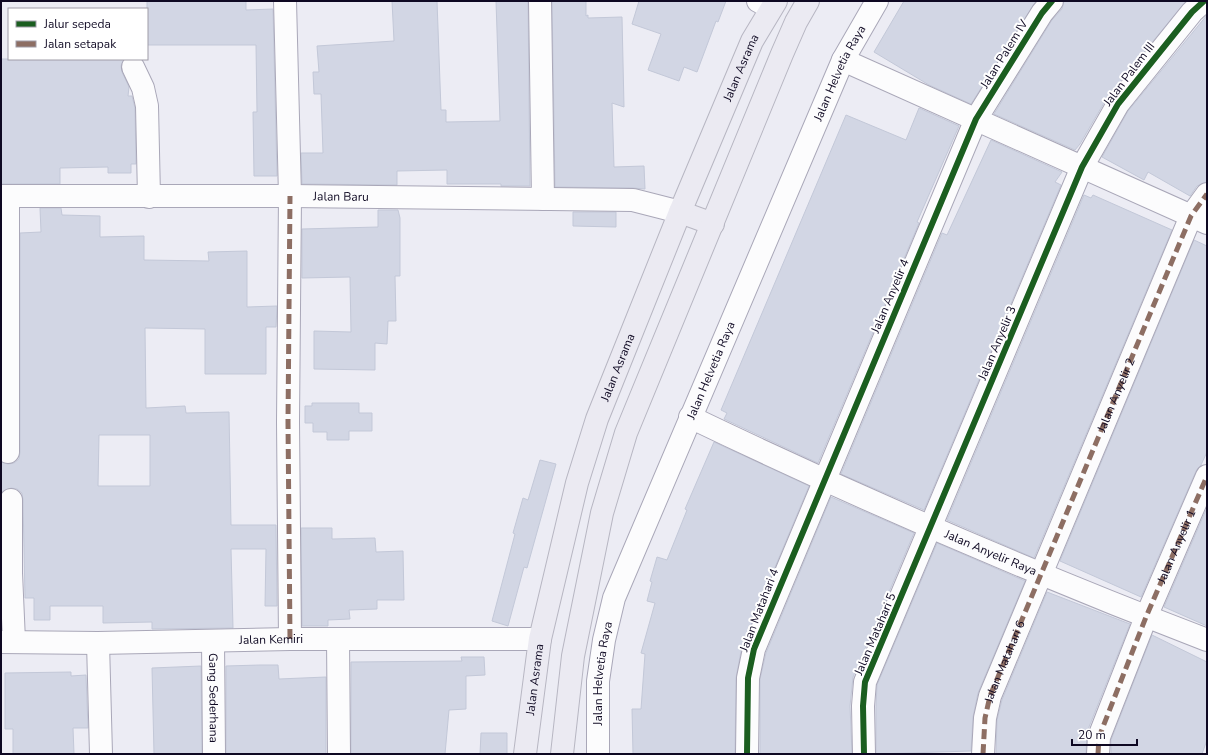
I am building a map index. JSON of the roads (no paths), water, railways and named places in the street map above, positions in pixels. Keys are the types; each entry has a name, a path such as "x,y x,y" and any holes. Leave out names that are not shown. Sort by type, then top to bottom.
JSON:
{"highway":[{"path":"562,754 573,656 602,513 626,433 782,54 796,22 808,1"},
{"name":"Jalan Asrama","path":"526,754 540,639 577,483 597,419 680,212 768,3"},
{"path":"680,212 713,224"}],"street":[{"path":"285,1 290,196 288,422 290,639"},
{"path":"540,1 543,199"},
{"name":"Jalan Helvetia Raya","path":"598,754 598,681 604,640 614,598 843,60 877,1"},
{"name":"Jalan Palem IV","path":"976,119 1042,13 1052,1"},
{"name":"Jalan Palem III","path":"1082,167 1118,104 1192,12 1204,1"},
{"path":"843,60 1199,220"},
{"path":"133,67 144,93 147,106 148,197"},
{"name":"Jalan Anyelir 4","path":"824,481 976,119"},
{"name":"Jalan Anyelir 3","path":"932,527 1082,167"},
{"name":"Jalan Anyelir 2","path":"1041,573 1199,220 1207,194"},
{"path":"4,196 8,452"},
{"name":"Jalan Baru","path":"4,196 290,196 543,199 643,202 680,212"},
{"name":"Jalan Anyelir Raya","path":"690,417 824,481 1146,617 1207,640"},
{"name":"Jalan Anyelir 1","path":"1098,754 1099,737 1146,617 1207,476"},
{"name":"Jalan Matahari 4","path":"747,754 748,678 754,649 824,481"},
{"path":"7,642 11,500"},
{"name":"Jalan Matahari 5","path":"864,754 863,706 866,682 932,527"},
{"name":"Jalan Matahari 6","path":"983,754 985,718 990,696 1041,573"},
{"name":"Jalan Kemiri","path":"7,642 98,643 290,639 540,639"},
{"path":"338,639 339,754"},
{"name":"Gang Sederhana","path":"213,641 214,754"},
{"path":"98,643 101,754"}]}
